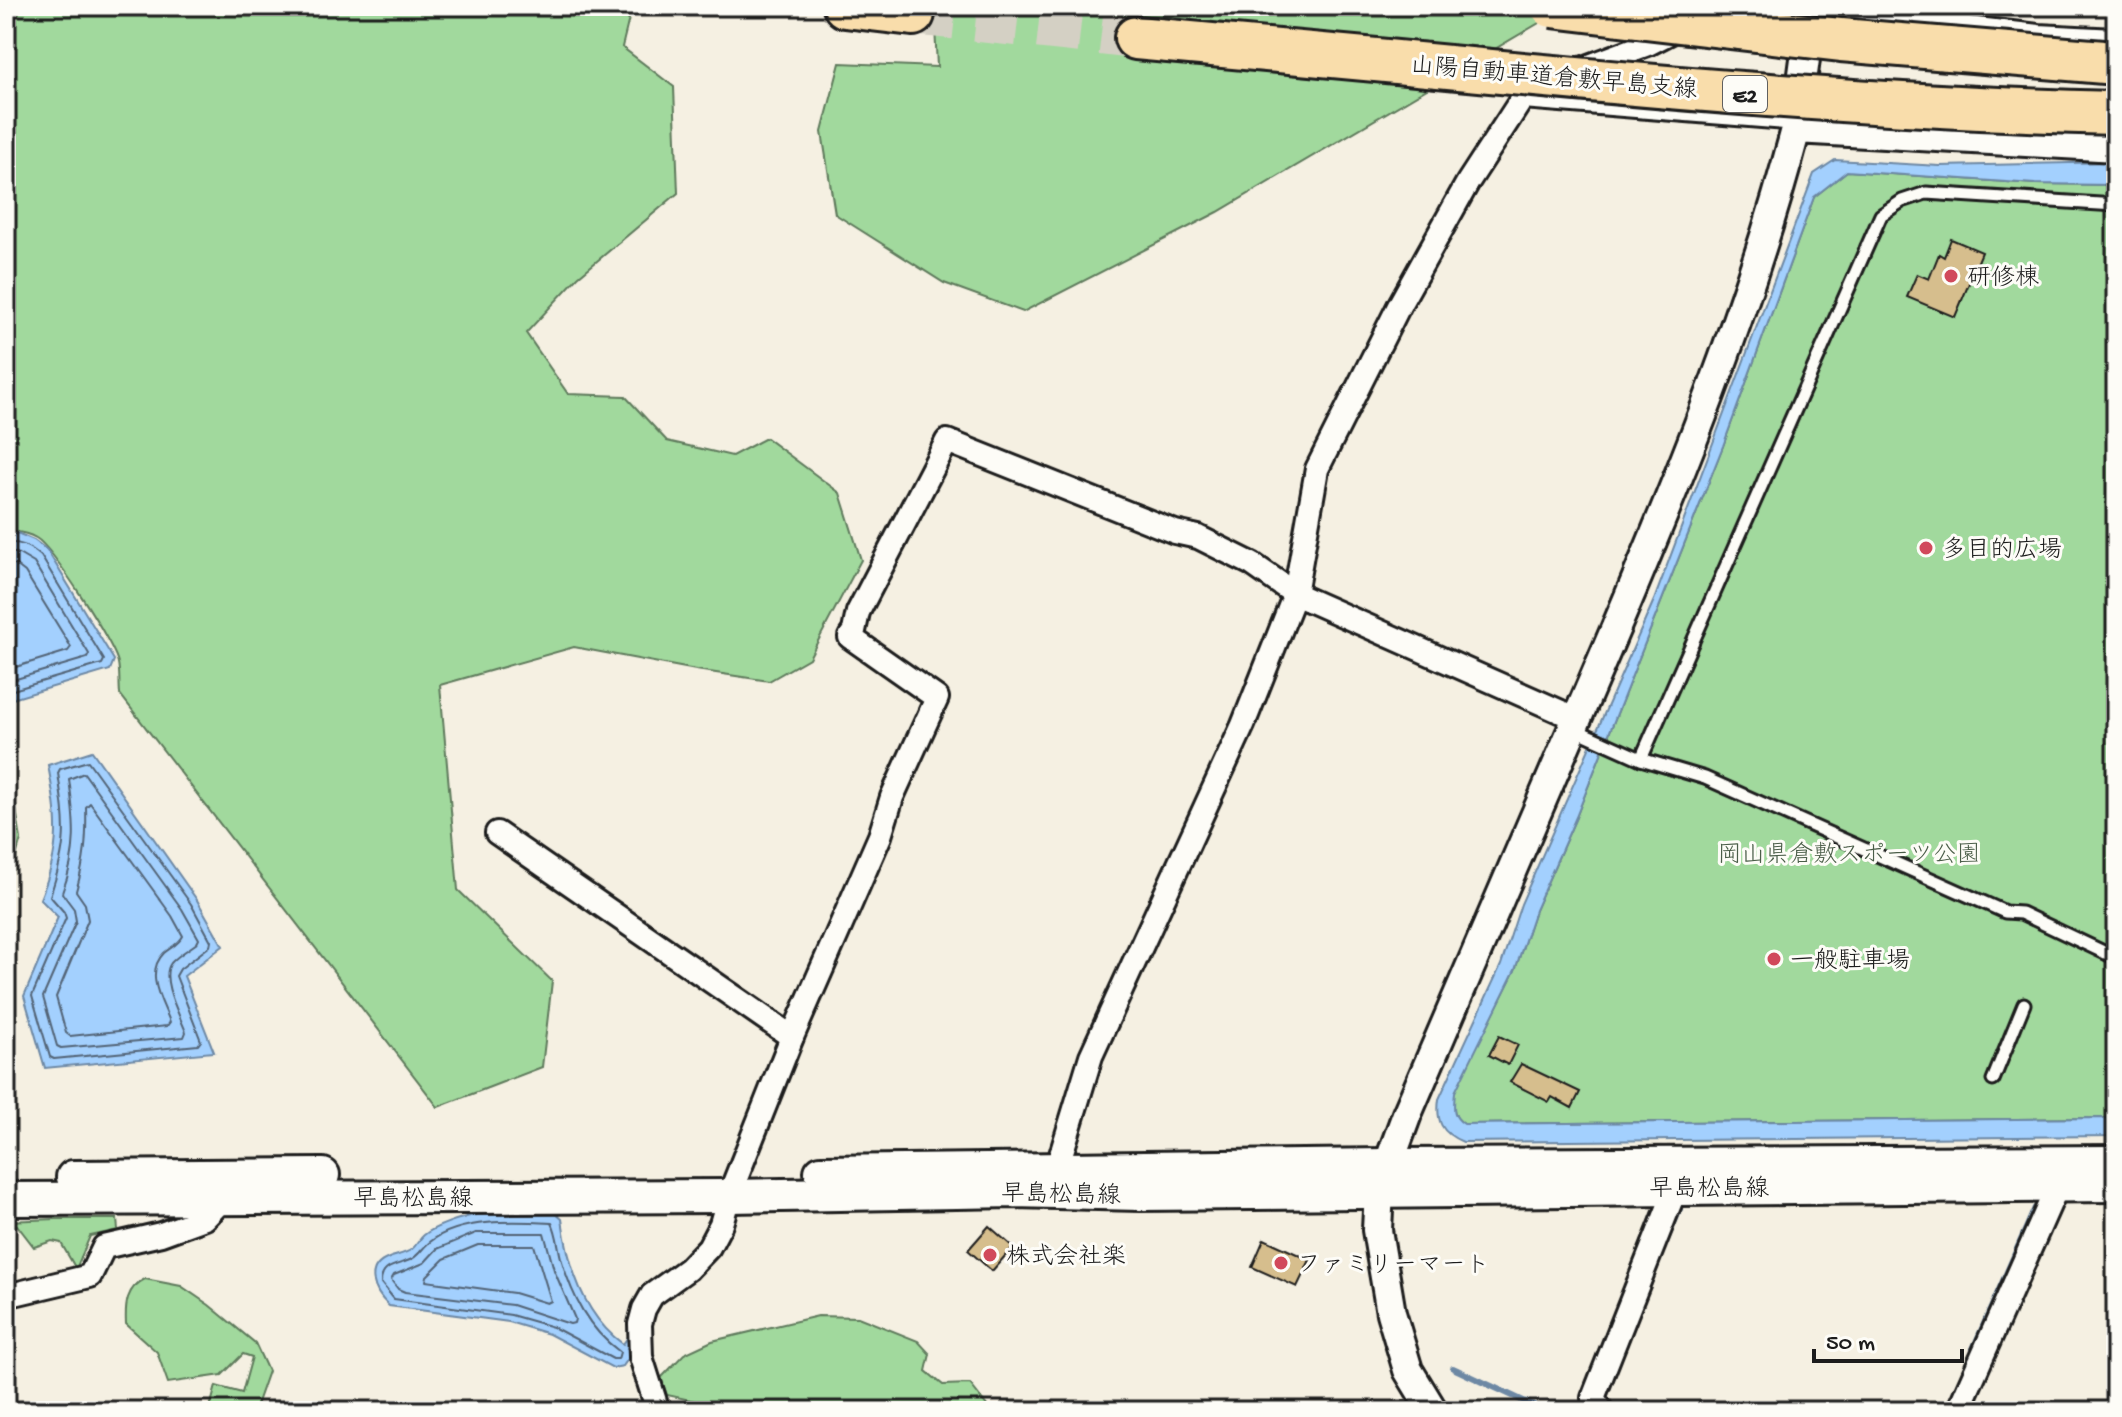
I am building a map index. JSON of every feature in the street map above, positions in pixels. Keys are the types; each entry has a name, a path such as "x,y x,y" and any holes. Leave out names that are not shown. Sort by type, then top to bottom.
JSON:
{"highway":[{"path":"845,6 913,14"},
{"path":"1552,6 1841,40 2116,63"},
{"name":"山陽自動車道倉敷早島支線","path":"1136,38 1837,101 2116,113"}],"main road":[{"name":"早島松島線","path":"6,1199 223,1199 734,1184 1383,1177 2116,1162"},
{"name":"早島松島線","path":"6,1177 734,1184 1057,1168 1676,1188 2116,1185"}],"street":[{"path":"1057,1168 1091,1056 1243,725 1295,594 1317,469 1401,302 1468,182 1527,91 1648,44 1721,6"},
{"path":"1775,6 2038,36 2116,40"},
{"path":"1433,1411 1408,1370 1391,1313 1377,1230 1383,1177 1581,728 1709,401 1742,310 1797,124 1812,8"},
{"path":"1523,97 1797,124 2116,147"},
{"path":"658,1411 641,1357 640,1324 644,1309 652,1295 688,1269 709,1247 721,1224 792,1037 880,836 892,797 937,698 850,637 858,612 947,441 1175,532 1198,537 1252,564 1295,594 1581,728"},
{"path":"497,833 792,1037"},
{"path":"1958,1411 2058,1185"},
{"path":"1599,1408 1593,1398 1676,1188"},
{"path":"6,1296 90,1276 104,1247 161,1234 205,1218 223,1199"}],"lane":[{"path":"1641,759 1881,215 1902,201 1926,193 2116,205"},
{"path":"1581,728 1641,759 1705,778 2005,912 2021,913 2115,957"},
{"path":"1993,1080 2024,1004"}],"green space":[{"path":"6,6 632,6 622,47 674,87 678,193 578,277 526,333 568,394 625,396 667,441 732,456 766,438 840,493 861,560 809,658 769,681 574,647 440,685 458,890 552,981 542,1067 438,1107 120,694 119,667 114,653 95,618 55,559 36,538 21,532 6,533"},
{"path":"934,6 1568,6 1218,212 1023,312 944,283 835,214 822,132 840,63 937,67"},
{"name":"岡山県倉敷スポーツ公園","path":"1847,171 2035,184 2116,185 2116,1118 1464,1124 1455,1114 1454,1092 1515,970 1535,910 1576,817 1723,446 1814,197"},
{"path":"6,751 21,839 6,891"},
{"path":"117,1219 118,1230 90,1236 76,1269 61,1243 52,1241 34,1247 17,1225 6,1232 6,1221"},
{"path":"145,1279 181,1286 255,1343 268,1371 254,1411 209,1411 216,1386 242,1393 252,1357 243,1354 222,1375 168,1383 157,1352 126,1324 130,1292"},
{"path":"818,1316 858,1317 918,1341 930,1354 926,1371 943,1385 970,1384 991,1411 721,1411 718,1406 667,1395 661,1378 684,1354 712,1341"}],"water":[{"path":"1835,160 1940,166 2116,162 2116,185 2035,184 1847,171 1814,197 1723,446 1576,817 1535,910 1515,970 1455,1092 1455,1114 1464,1124 2116,1118 2116,1136 1463,1142 1450,1135 1439,1120 1439,1099 1501,965 1521,904 1654,600 1814,174"},
{"path":"17,533 47,550 114,660 110,670 6,700 6,536"},
{"path":"92,751 197,900 223,946 184,976 214,1052 45,1068 24,996 58,917 40,899 52,863 56,833 48,765"},
{"path":"556,1214 562,1219 573,1271 597,1319 623,1344 628,1337 632,1340 627,1348 633,1352 623,1366 613,1368 549,1334 509,1322 389,1306 376,1287 374,1274 381,1262 409,1251 424,1235 442,1225 476,1215"}],"building":[{"name":"研修棟","path":"1951,239 1982,252 1955,317 1907,297 1917,274 1929,279 1939,254 1944,257"},
{"path":"1499,1036 1518,1045 1508,1065 1489,1055"},
{"path":"1521,1064 1580,1092 1572,1108 1552,1097 1549,1102 1510,1082"},
{"name":"株式会社楽","path":"989,1226 1013,1247 992,1271 968,1250"},
{"name":"ファミリーマート","path":"1264,1239 1310,1260 1297,1287 1252,1267"}],"waterway":[{"path":"1973,1349 2035,1208"},
{"path":"1666,1242 1680,1209"},
{"path":"1453,1368 1545,1411"}],"tunnel":[{"path":"913,14 1136,38"}],"place":[{"name":"研修棟","path":"1951,276"},
{"name":"多目的広場","path":"1926,548"},
{"name":"一般駐車場","path":"1774,959"},
{"name":"株式会社楽","path":"990,1255"},
{"name":"ファミリーマート","path":"1281,1263"}]}
